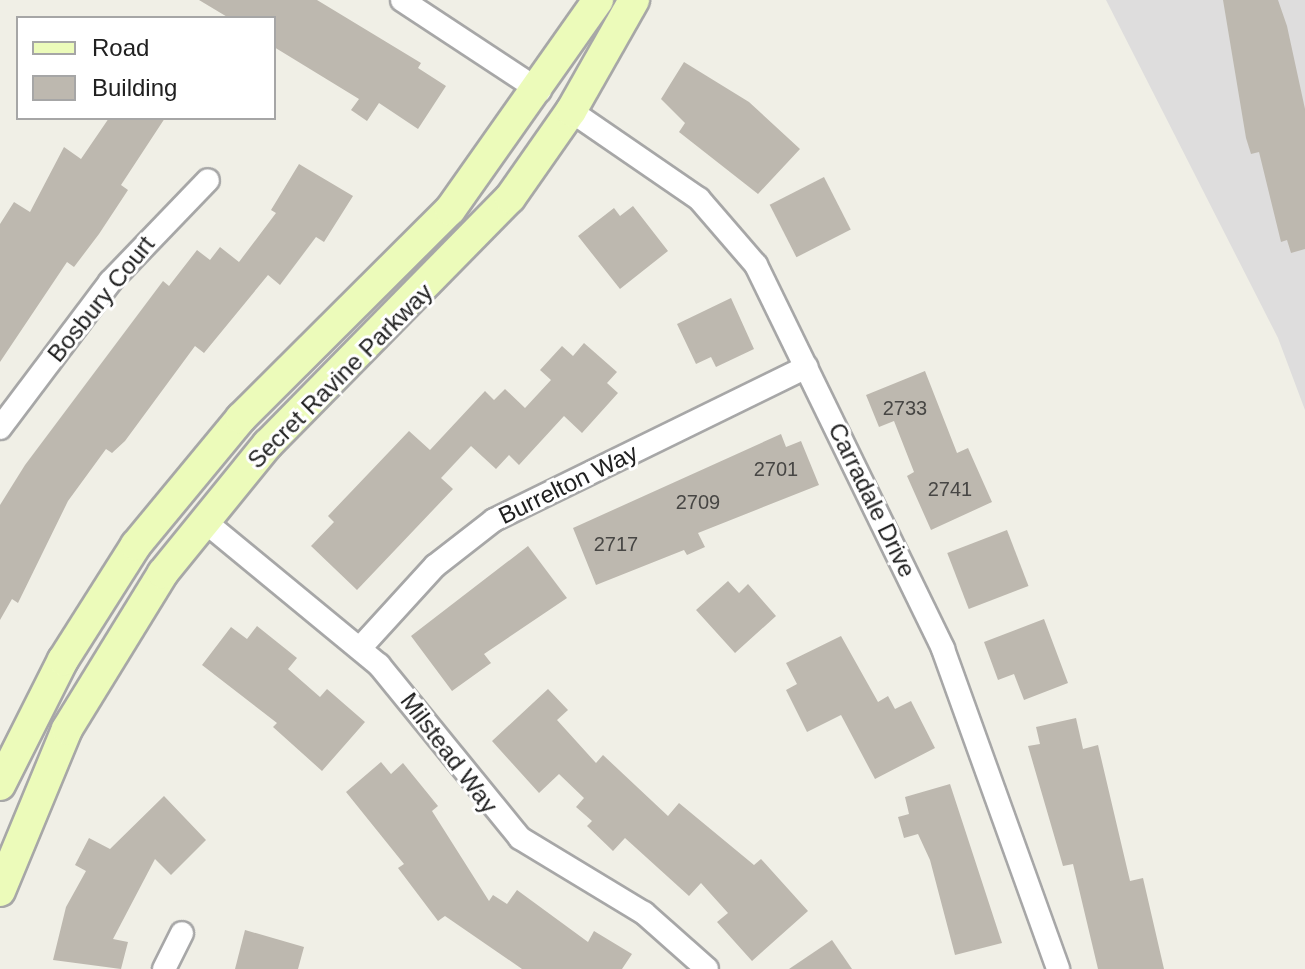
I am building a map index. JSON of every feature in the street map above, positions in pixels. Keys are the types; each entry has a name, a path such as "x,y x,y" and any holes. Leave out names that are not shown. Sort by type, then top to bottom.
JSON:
{"main road":[{"name":"Secret Ravine Parkway","path":"0,785 93,608 173,496 241,418 450,210 540,91 598,0"},
{"name":"Secret Ravine Parkway","path":"2,880 93,682 203,520 301,409 478,234 571,111 634,0"},
{"path":"173,496 203,520"}],"street":[{"path":"402,0 540,91"},
{"name":"Carradale Drive","path":"571,111 682,185 725,226 756,265 943,649 1058,969"},
{"name":"Bosbury Court","path":"1,425 110,282 208,180"},
{"name":"Burrelton Way","path":"361,647 435,566 494,520 807,367"},
{"name":"Milstead Way","path":"203,520 361,647 503,823 539,854 662,926 707,969"},
{"path":"164,969 182,933"}],"shaded area":[{"path":"1106,0 1305,0 1305,410 1278,338"}],"building":[{"path":"199,0 317,0 421,63 418,68 446,86 418,129 379,103 367,121 351,110 359,99 276,48 276,16 226,16"},
{"path":"1223,0 1278,0 1287,26 1305,109 1305,249 1291,253 1287,240 1281,242 1259,152 1251,154"},
{"path":"684,62 749,102 800,149 758,194 679,132 685,123 661,99"},
{"path":"108,120 164,120 121,185 128,190 99,234 74,267 67,262 0,362 0,224 14,202 30,212 64,147 81,159"},
{"path":"299,164 353,196 324,242 316,237 280,285 268,275 204,353 195,346 125,441 112,453 106,449 68,501 18,603 12,599 0,620 0,505 25,465 163,281 169,286 197,250 210,260 220,247 239,262 276,213 271,210"},
{"path":"824,177 851,230 796,257 770,205"},
{"path":"633,206 668,251 620,289 578,236 614,208 620,216"},
{"path":"731,298 754,349 716,367 711,357 696,364 677,324"},
{"path":"584,343 617,372 607,383 618,393 582,433 564,416 519,465 509,455 496,469 471,446 441,478 453,489 357,590 311,546 334,522 328,516 409,431 430,450 485,391 494,400 505,389 525,408 551,380 540,370 562,346 573,356"},
{"path":"925,371 957,453 968,448 992,502 931,530 907,476 914,472 894,421 879,427 866,395"},
{"path":"781,434 786,447 801,441 819,485 698,533 705,547 687,555 684,550 596,585 573,528"},
{"path":"1007,530 1029,586 969,609 947,553"},
{"path":"528,546 567,598 484,654 491,663 452,691 411,636"},
{"path":"728,581 739,593 748,584 776,616 735,653 696,610"},
{"path":"1044,619 1068,683 1024,700 1014,674 998,680 984,642"},
{"path":"257,626 297,658 288,669 320,697 327,689 365,722 322,771 273,727 277,723 202,665 231,627 247,639"},
{"path":"841,636 878,702 888,696 895,709 911,701 935,748 875,779 841,715 807,732 786,690 797,684 786,663"},
{"path":"548,689 568,710 557,720 596,763 603,755 668,816 679,803 754,865 761,859 808,911 752,961 717,922 728,913 701,883 689,896 625,838 613,851 587,826 592,821 576,807 584,798 559,774 539,793 492,741"},
{"path":"1076,718 1083,749 1098,745 1130,881 1143,878 1164,969 1098,969 1073,864 1063,866 1028,746 1040,744 1036,727"},
{"path":"381,762 391,774 403,763 438,806 432,811 489,901 493,895 507,904 517,890 588,942 594,931 632,954 622,969 522,969 445,916 438,921 398,868 404,864 346,792"},
{"path":"950,784 1002,943 955,955 930,860 918,834 904,838 898,817 909,814 905,797"},
{"path":"164,796 206,840 171,875 155,859 113,939 128,942 121,969 53,960 66,907 86,871 75,865 89,838 110,849"},
{"path":"245,930 304,947 298,969 235,969"},
{"path":"832,940 852,969 789,969"}]}
